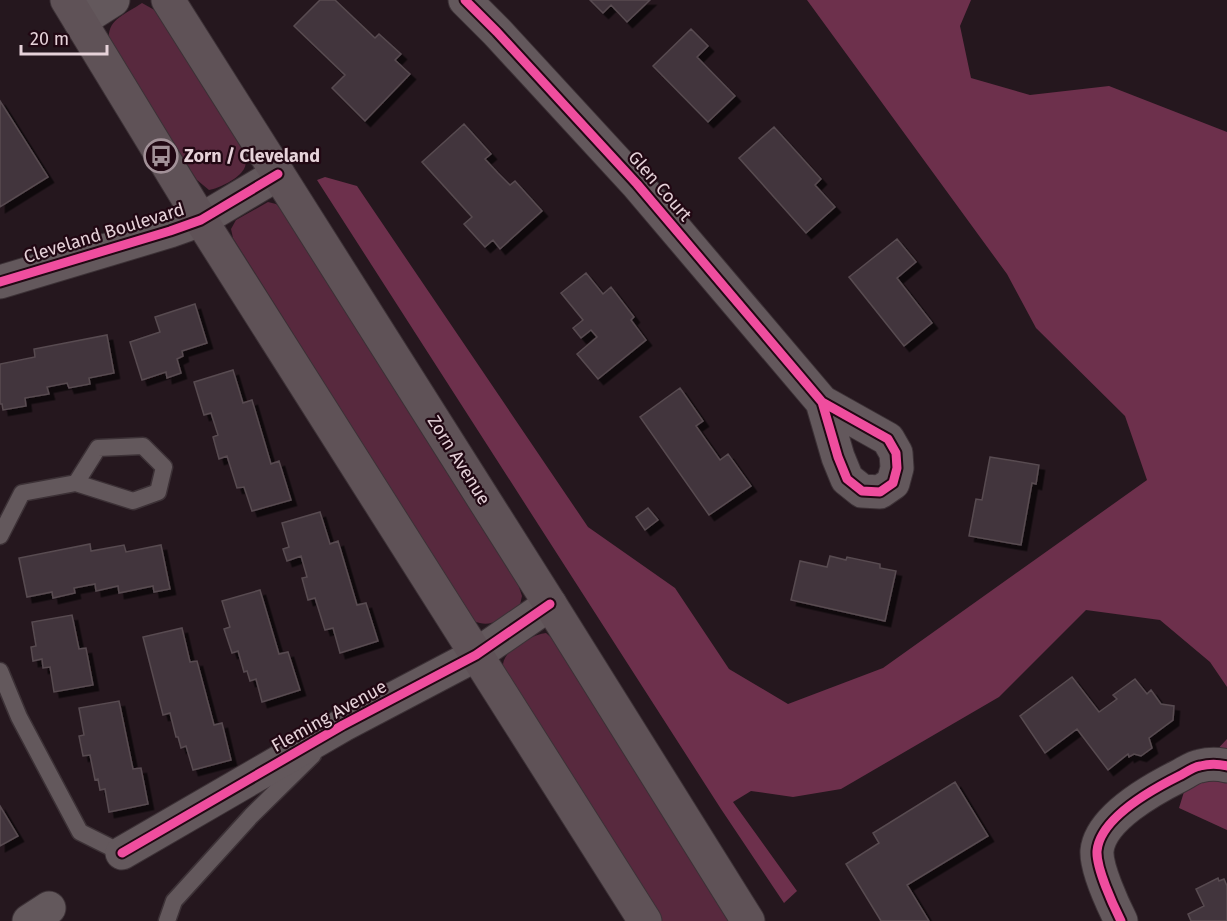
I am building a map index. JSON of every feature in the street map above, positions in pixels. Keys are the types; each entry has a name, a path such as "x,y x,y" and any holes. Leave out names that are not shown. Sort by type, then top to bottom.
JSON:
{"main road":[{"name":"Zorn Avenue","path":"168,0 550,604 747,921"},
{"path":"74,11 201,220 645,921"}],"street":[{"path":"74,11 113,0"},
{"name":"Glen Court","path":"465,0 637,184 822,402"},
{"name":"Cleveland Boulevard","path":"0,282 201,220 278,174"},
{"name":"Fleming Avenue","path":"122,853 343,725 476,655 550,604"},
{"path":"1121,921 1104,882 1097,852 1102,837 1112,821 1158,786 1199,766 1219,764 1227,766"}],"lane":[{"path":"0,536 22,493 76,483 133,501 158,492 164,467 142,446 98,448 76,483"},
{"path":"0,671 19,717 80,832 122,853"},
{"path":"167,921 174,901 251,816 343,725"}],"shaded area":[{"path":"807,0 971,0 960,26 971,78 1030,95 1109,86 1227,132 1227,687 1210,662 1160,620 1086,610 999,697 841,789 793,797 751,791 733,802 797,891 784,903 721,809 317,180 325,177 357,186 588,527 675,588 729,669 788,704 883,668 1147,480 1125,416 1036,328 1007,274"},
{"path":"142,3 158,12 246,149 244,169 233,180 223,185 209,190 197,180 110,46 109,37 112,24"},
{"path":"268,202 276,204 284,211 518,584 522,596 520,605 499,620 487,624 474,621 233,238 231,229 236,220"},
{"path":"546,633 555,641 732,921 660,921 505,674 503,664 505,658 514,648 527,639"},
{"path":"1227,739 1227,830 1179,808 1187,782"}],"building":[{"path":"320,0 335,0 375,38 379,34 401,54 395,60 410,74 365,121 332,88 345,75 294,26"},
{"path":"590,0 650,0 627,22 611,5 603,13"},
{"path":"691,29 708,46 697,57 735,96 708,122 653,66"},
{"path":"0,101 48,177 0,207"},
{"path":"464,124 491,154 485,159 510,185 515,181 542,211 500,249 493,240 485,247 464,224 472,217 422,162"},
{"path":"774,127 821,179 815,185 835,207 806,233 739,158"},
{"path":"897,239 916,262 897,278 932,323 904,346 849,277"},
{"path":"586,273 603,294 611,287 634,317 631,320 646,340 598,379 577,354 597,337 591,330 581,338 573,328 583,320 561,293"},
{"path":"195,304 207,343 182,351 183,356 177,359 181,373 167,378 166,372 142,380 130,342 160,332 155,317"},
{"path":"107,335 114,373 89,378 90,384 69,388 67,383 47,387 49,394 25,398 26,406 3,410 0,404 0,364 35,357 34,349"},
{"path":"233,370 243,403 252,400 271,464 279,461 291,500 252,511 244,487 237,488 227,456 219,459 213,437 218,435 211,413 204,415 194,382"},
{"path":"680,388 703,421 696,426 720,460 728,454 751,486 709,515 640,417"},
{"path":"990,457 1039,465 1036,484 1032,483 1021,545 969,536 976,499 982,500"},
{"path":"648,508 658,520 645,530 636,517"},
{"path":"320,512 330,544 338,541 357,605 366,603 378,641 340,653 333,628 325,630 315,598 308,600 302,578 307,577 301,556 287,561 283,549 289,547 282,523"},
{"path":"90,544 91,551 124,545 126,552 161,545 170,589 154,592 153,586 119,593 118,586 96,591 95,584 74,588 75,593 53,598 52,592 27,597 19,558"},
{"path":"830,556 880,564 880,568 896,571 885,621 791,600 800,561 827,567"},
{"path":"260,590 279,654 288,652 300,690 262,702 256,679 250,681 247,671 244,672 238,651 232,653 224,629 230,627 222,601"},
{"path":"72,615 79,649 86,648 93,685 54,692 50,667 43,668 42,659 33,661 31,647 36,646 32,622"},
{"path":"182,628 190,662 197,661 214,725 222,723 231,760 193,770 186,746 181,748 178,737 176,737 170,713 163,715 143,637"},
{"path":"1072,677 1099,712 1117,699 1113,695 1135,679 1147,694 1151,690 1161,704 1174,706 1173,720 1149,738 1152,748 1141,756 1134,754 1129,757 1128,754 1108,770 1077,729 1045,753 1020,716"},
{"path":"119,701 133,769 141,768 148,804 109,812 105,789 100,790 98,779 95,780 90,755 83,756 79,736 84,735 79,708"},
{"path":"955,782 988,836 907,885 929,921 881,921 846,864 879,843 873,833"},
{"path":"0,806 18,836 0,846"},
{"path":"1218,878 1219,881 1224,879 1227,886 1227,921 1191,921 1188,914 1204,906 1196,889"}],"cycle path":[{"path":"465,0 637,184 822,402 888,439 896,453 897,468 893,483 880,492 862,491 847,479 822,402"},
{"path":"0,282 201,220 278,174"},
{"path":"122,853 343,725 476,655 550,604"},
{"path":"1121,921 1097,858 1100,839 1107,827 1117,816 1142,797 1192,769 1210,765 1227,766"}],"place":[{"name":"Zorn / Cleveland","path":"161,156"}]}
